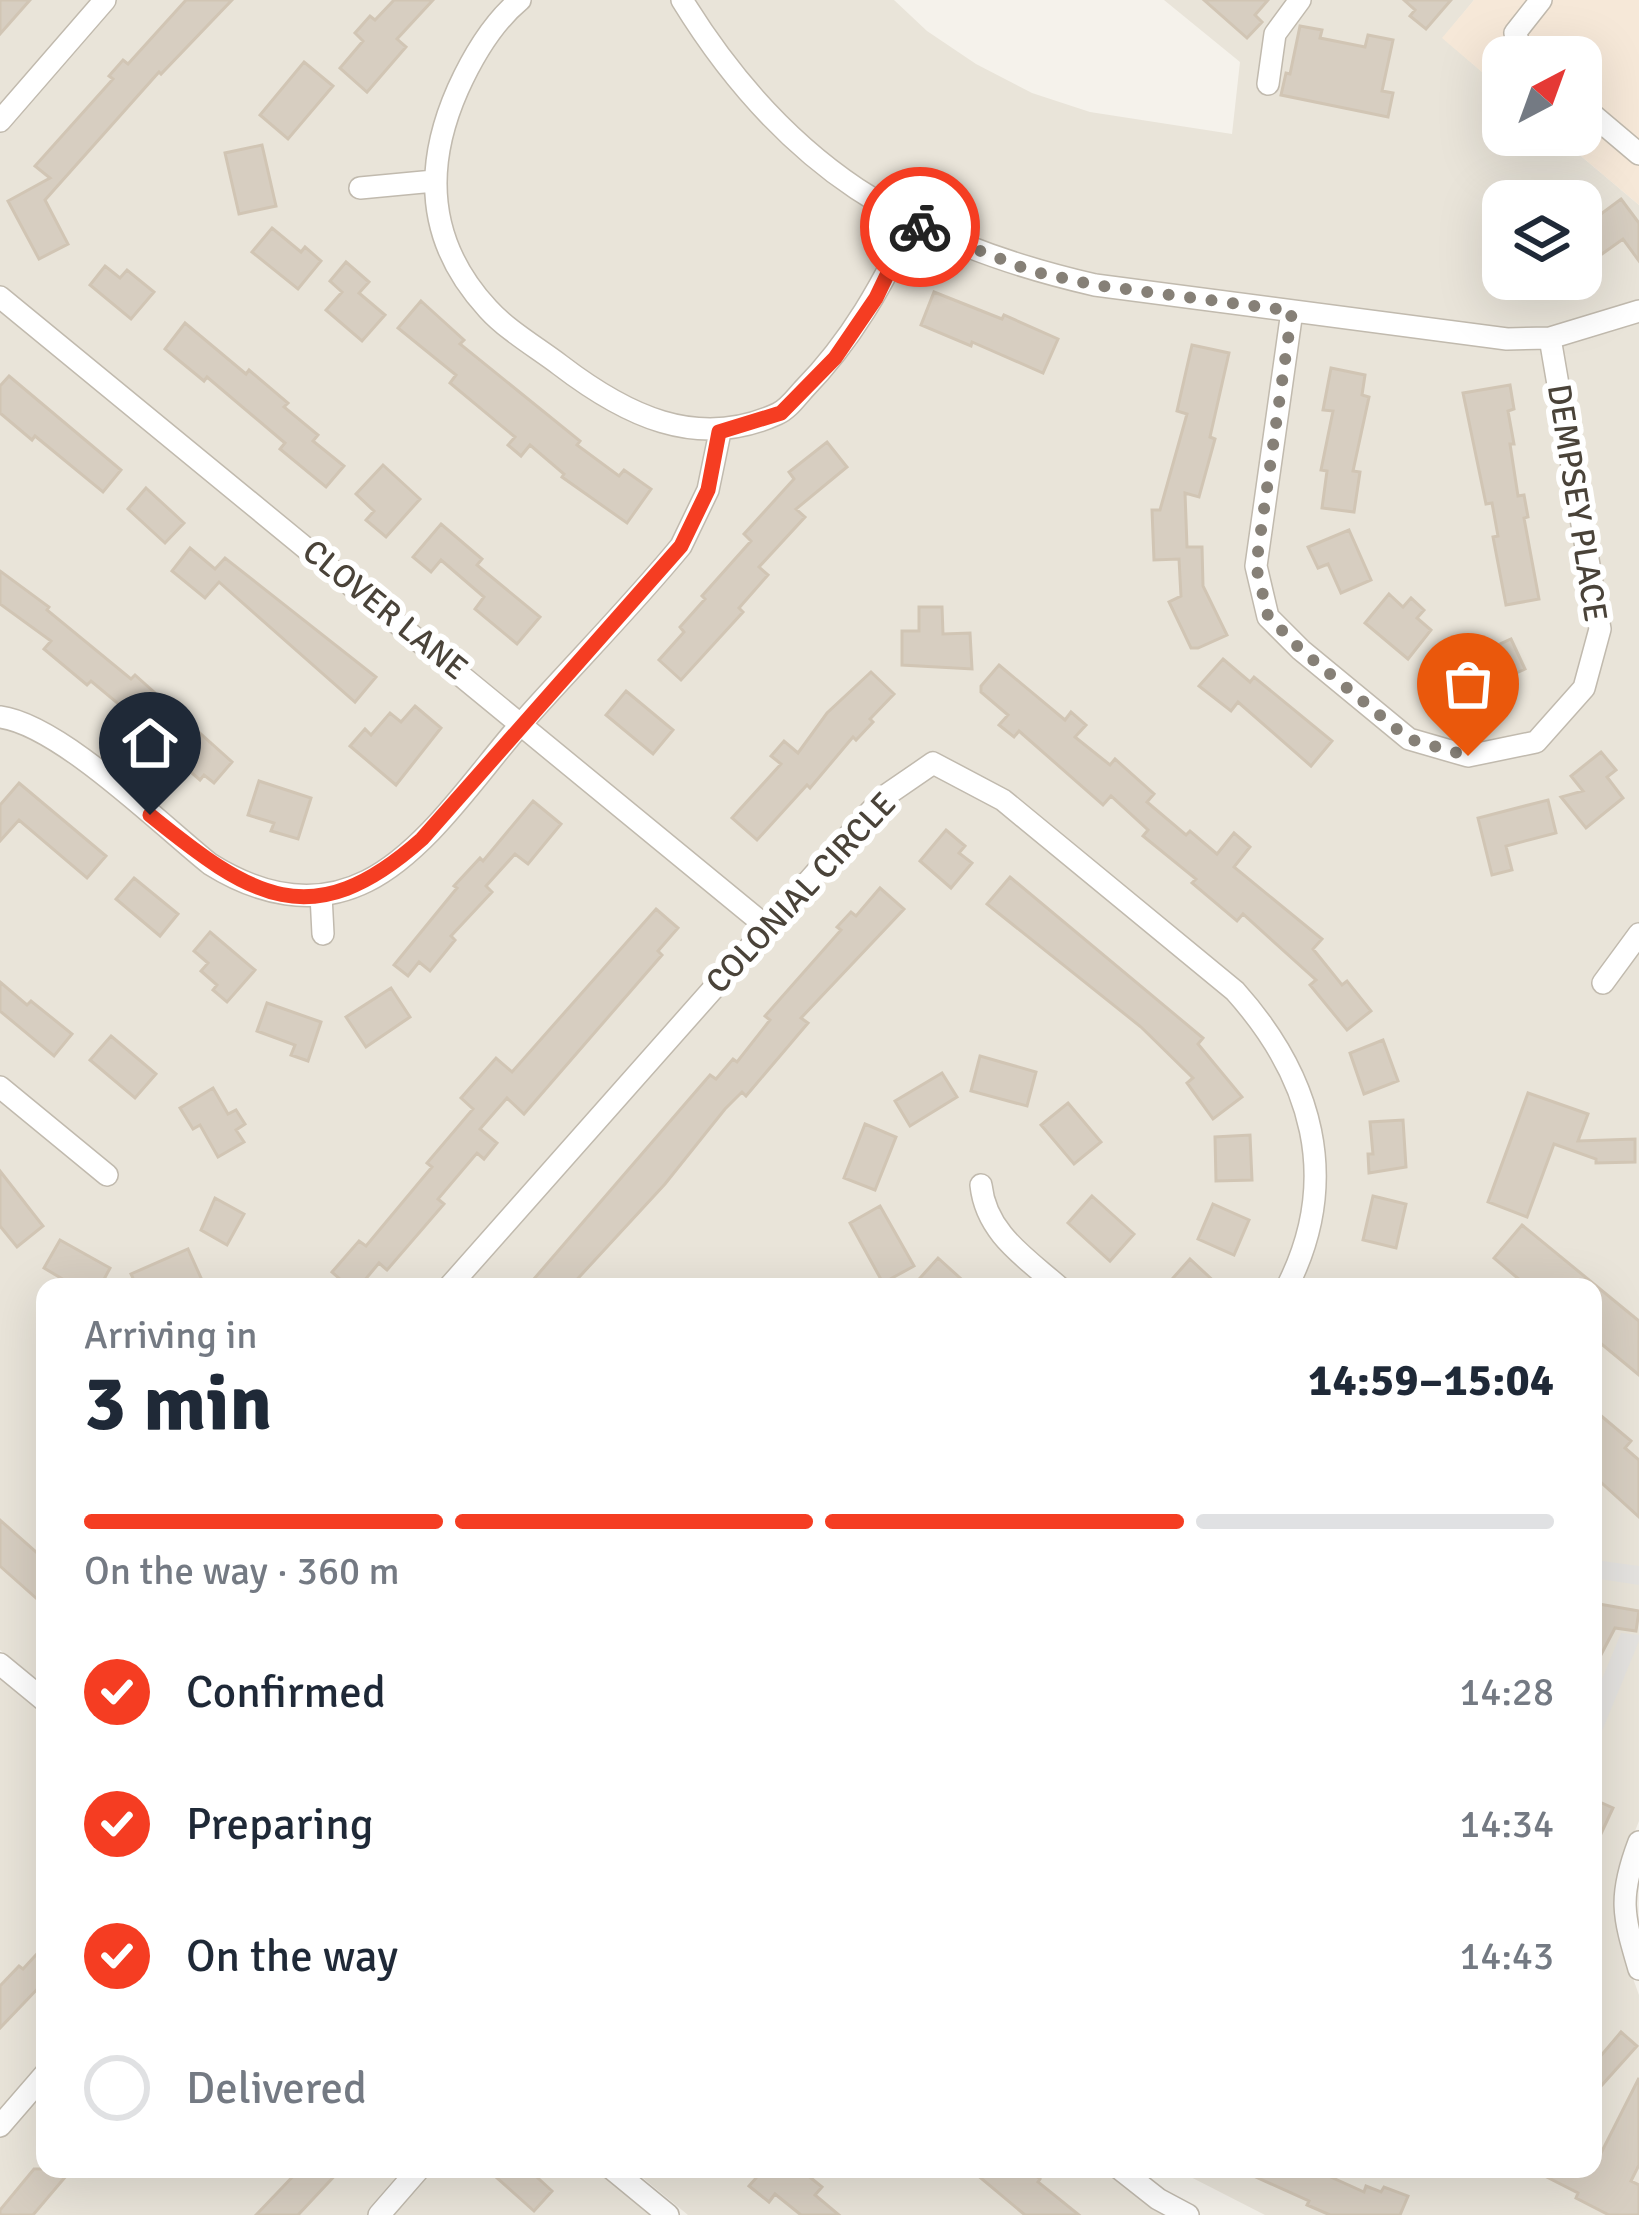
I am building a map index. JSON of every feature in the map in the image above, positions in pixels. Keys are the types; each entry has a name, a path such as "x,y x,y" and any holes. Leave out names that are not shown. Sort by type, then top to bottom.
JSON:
{"street":[{"path":"0,121 105,0"},
{"path":"520,0 490,32 468,69 440,139 434,182 436,214 457,267 489,310 600,395 635,415 719,432 781,413 835,358 876,298 912,223"},
{"path":"682,0 725,65 779,127 875,203 969,249 1074,280 1507,339 1550,338 1639,311"},
{"path":"1268,84 1280,22 1300,0"},
{"path":"1517,36 1541,0"},
{"path":"1602,123 1639,154"},
{"path":"360,188 434,182"},
{"name":"CLOVER LANE","path":"0,297 767,927"},
{"name":"DEMPSEY PLACE","path":"1292,311 1256,566 1268,616 1301,650 1409,739 1468,756 1536,742 1584,688 1600,629 1550,338"},
{"path":"0,717 13,718 60,741 236,880 292,896 321,895 366,882 422,839 681,546 708,490 719,432"},
{"name":"COLONIAL CIRCLE","path":"457,1278 885,796 933,764 1004,800 1235,991 1267,1027 1285,1056 1310,1123 1315,1158 1307,1232 1290,1278"},
{"path":"321,895 323,934"},
{"path":"1603,983 1639,934"},
{"path":"0,1087 107,1175"},
{"path":"981,1185 984,1211 1000,1234 1049,1278"},
{"path":"0,1664 36,1694"},
{"path":"1639,1842 1622,1912 1639,1970"},
{"path":"0,2126 36,2084"},
{"path":"379,2215 411,2178"},
{"path":"623,2178 668,2215"},
{"path":"1131,2178 1188,2215"}],"shaded area":[{"path":"0,0 894,0 927,31 1032,93 1090,112 1232,134 1240,62 1164,0 1474,0 1443,38 1482,72 1482,156 1581,156 1639,205 1639,1821 1623,1861 1617,1934 1639,1995 1639,2215 1265,2215 1193,2178 1602,2178 1602,1278 36,1278 36,1680 0,1650"},
{"path":"1474,0 1639,0 1639,205 1581,156 1602,156 1602,36 1482,36 1482,72 1442,38"},
{"path":"1602,1561 1639,1566 1639,1585 1602,1579"},
{"path":"1621,1633 1639,1635 1602,1731 1602,1679"},
{"path":"0,1670 36,1700 36,2178 619,2178 664,2215 0,2215"},
{"path":"643,2178 1119,2178 1167,2215 688,2215"}],"building":[{"path":"0,0 30,0 0,34"},
{"path":"186,0 232,0 159,72 45,200 68,244 39,259 8,201 50,178 35,166 113,79 109,76 123,60 128,64"},
{"path":"394,0 433,0 397,39 406,47 367,92 340,68 363,41 355,33"},
{"path":"1204,0 1268,0 1255,15 1262,22 1247,38"},
{"path":"1404,0 1451,0 1426,29 1410,16 1415,10"},
{"path":"1300,26 1322,30 1320,38 1365,47 1368,35 1393,40 1382,91 1393,93 1388,117 1281,95"},
{"path":"304,62 333,86 288,139 260,115"},
{"path":"262,145 276,206 239,214 225,153"},
{"path":"1621,199 1639,223 1639,261 1623,239 1602,254 1602,213"},
{"path":"272,228 301,252 305,247 321,261 298,289 252,252"},
{"path":"346,262 369,282 359,293 385,315 362,341 326,310 342,292 330,281"},
{"path":"105,266 120,278 127,270 154,292 131,319 90,285"},
{"path":"934,292 1058,339 1043,373 921,325"},
{"path":"421,301 464,340 460,344 580,441 577,445 619,476 624,470 651,489 627,523 562,477 530,445 521,456 508,445 515,437 450,383 456,375 398,328"},
{"path":"185,323 246,374 249,370 318,435 313,441 344,466 326,487 280,449 285,443 207,377 204,381 165,349"},
{"path":"1192,345 1229,353 1210,437 1215,439 1199,497 1185,493 1187,547 1202,547 1203,586 1227,635 1198,648 1191,648 1169,602 1181,596 1179,559 1154,560 1152,510 1160,510 1187,414 1177,411"},
{"path":"1331,368 1365,375 1362,395 1369,397 1353,471 1360,472 1354,512 1322,508 1327,471 1321,470 1333,411 1323,410"},
{"path":"9,376 121,470 103,492 0,413 0,386"},
{"path":"1510,385 1514,409 1508,411 1514,444 1510,444 1518,496 1524,495 1539,599 1506,605 1493,537 1498,536 1492,503 1486,504 1463,393"},
{"path":"827,442 847,467 796,509 805,517 759,567 768,575 739,608 743,612 681,680 659,660 684,632 680,627 705,599 702,596 751,541 744,534 794,479 789,472"},
{"path":"383,465 420,499 386,537 366,520 374,511 356,494"},
{"path":"146,488 184,523 165,543 128,509"},
{"path":"441,524 482,559 477,565 540,617 517,644 475,609 484,597 441,560 431,572 413,557"},
{"path":"1349,530 1371,580 1341,593 1328,564 1318,568 1308,547"},
{"path":"190,548 215,569 225,558 376,677 355,702 219,582 205,598 172,571"},
{"path":"0,571 131,679 135,675 232,762 214,783 204,775 200,780 170,754 174,750 44,649 51,641 0,604"},
{"path":"1389,594 1403,607 1411,598 1424,610 1417,618 1431,630 1408,659 1365,623"},
{"path":"919,607 942,607 943,634 970,633 972,669 902,665 902,631 919,631"},
{"path":"1511,639 1525,669 1471,693 1458,663"},
{"path":"1223,659 1250,682 1254,677 1332,741 1311,766 1238,702 1231,711 1199,686"},
{"path":"999,665 1065,720 1071,712 1086,725 1075,737 1110,765 1115,759 1154,794 1147,802 1186,835 1190,831 1217,854 1234,833 1250,847 1234,867 1322,939 1313,949 1371,1011 1347,1030 1310,985 1316,980 1243,914 1237,921 1192,883 1196,879 1143,836 1148,830 1111,796 1103,805 1019,731 1014,737 999,725 1008,715 981,692 981,686"},
{"path":"871,672 894,694 870,719 873,722 856,740 853,737 757,840 732,818 781,764 771,756 784,741 798,753 827,713"},
{"path":"626,691 673,730 653,754 606,715"},
{"path":"415,706 441,728 396,785 350,746 365,729 371,735 390,713 401,722"},
{"path":"1601,752 1616,770 1607,777 1623,798 1586,828 1561,797 1583,791 1571,776"},
{"path":"259,781 311,798 298,839 271,831 274,823 248,815"},
{"path":"19,783 106,856 87,878 19,820 0,841 0,805"},
{"path":"1548,800 1556,833 1506,846 1512,870 1492,875 1478,818"},
{"path":"533,801 561,824 528,864 515,854 486,886 492,892 451,936 455,940 430,971 419,962 408,976 394,965 457,888 454,886 480,858 483,861"},
{"path":"946,830 965,846 959,853 972,863 951,888 920,861"},
{"path":"1010,877 1203,1038 1198,1044 1242,1097 1213,1119 1187,1083 1193,1078 1141,1027 987,904"},
{"path":"134,878 178,914 160,936 116,899"},
{"path":"880,888 904,909 801,1018 808,1023 746,1096 742,1092 725,1109 665,1184 578,1278 535,1278 710,1075 716,1079 733,1059 737,1062 770,1020 765,1016 841,930 837,927 851,912 856,916"},
{"path":"656,909 678,928 658,951 662,955 524,1114 507,1098 480,1129 497,1143 484,1159 477,1153 438,1199 444,1204 387,1270 379,1263 366,1278 339,1278 332,1272 359,1241 366,1246 473,1109 461,1098 496,1058 512,1072"},
{"path":"210,932 255,970 227,1002 201,971 208,963 194,951"},
{"path":"0,982 72,1034 54,1056 0,1011"},
{"path":"391,988 410,1017 366,1047 346,1017"},
{"path":"267,1003 321,1022 308,1061 291,1055 295,1045 257,1031"},
{"path":"111,1036 156,1074 135,1098 90,1060"},
{"path":"1383,1040 1398,1081 1364,1094 1350,1053"},
{"path":"980,1056 1036,1072 1027,1106 971,1091"},
{"path":"942,1073 957,1097 910,1126 895,1101"},
{"path":"213,1088 228,1114 236,1110 245,1124 236,1130 244,1142 218,1157 200,1125 193,1129 180,1108"},
{"path":"1528,1093 1588,1114 1578,1141 1635,1139 1635,1162 1596,1163 1596,1159 1554,1144 1527,1217 1488,1202"},
{"path":"1068,1103 1101,1142 1074,1164 1041,1125"},
{"path":"1403,1120 1406,1167 1369,1173 1368,1154 1373,1154 1370,1122"},
{"path":"865,1124 896,1137 875,1190 844,1178"},
{"path":"1250,1135 1252,1180 1216,1181 1215,1137"},
{"path":"0,1171 43,1226 17,1247 0,1226"},
{"path":"1092,1196 1134,1234 1110,1261 1068,1223"},
{"path":"1373,1196 1406,1204 1396,1248 1363,1240"},
{"path":"215,1198 244,1214 227,1245 201,1230"},
{"path":"1213,1204 1249,1220 1234,1255 1198,1239"},
{"path":"880,1206 914,1266 892,1278 880,1278 850,1223"},
{"path":"1522,1225 1587,1278 1517,1278 1494,1258"},
{"path":"60,1240 110,1268 105,1278 61,1278 44,1268"},
{"path":"188,1249 201,1278 133,1278 131,1274"},
{"path":"938,1258 960,1278 920,1278"},
{"path":"1190,1259 1210,1278 1173,1278"},
{"path":"1602,1291 1639,1321 1639,1375 1602,1344"},
{"path":"1602,1417 1631,1441 1625,1448 1639,1460 1639,1517 1602,1483"},
{"path":"0,1520 36,1552 36,1598 0,1566"},
{"path":"1602,1605 1639,1611 1636,1631 1615,1628 1602,1653"},
{"path":"1602,1803 1613,1808 1602,1832"},
{"path":"36,1955 36,1990 0,2028 0,1986 19,1966 23,1969"},
{"path":"1621,2032 1637,2046 1602,2085 1602,2054"},
{"path":"1639,2078 1639,2165 1631,2181 1639,2185 1639,2215 1609,2215 1549,2178 1602,2178 1602,2151"},
{"path":"34,2169 36,2178 64,2178 33,2215 0,2215"},
{"path":"291,2178 333,2178 298,2215 256,2215"},
{"path":"497,2178 538,2178 552,2191 534,2211"},
{"path":"756,2178 811,2178 822,2187 815,2195 839,2215 801,2215 775,2194 769,2202 749,2186"},
{"path":"981,2178 1039,2178 1079,2215 1025,2215"},
{"path":"1258,2178 1333,2178 1364,2192 1366,2186 1381,2192 1384,2187 1408,2196 1400,2215 1330,2215 1307,2205 1309,2201"}],"way so far":[{"path":"920,227 1031,271 1095,285 1292,311 1256,566 1268,616 1301,650 1409,739 1468,756"}],"route":[{"path":"150,815 236,880 292,896 321,895 366,882 395,862 422,839 681,546 708,490 719,432 781,413 808,386 835,358 876,298 912,223 920,227"}]}
